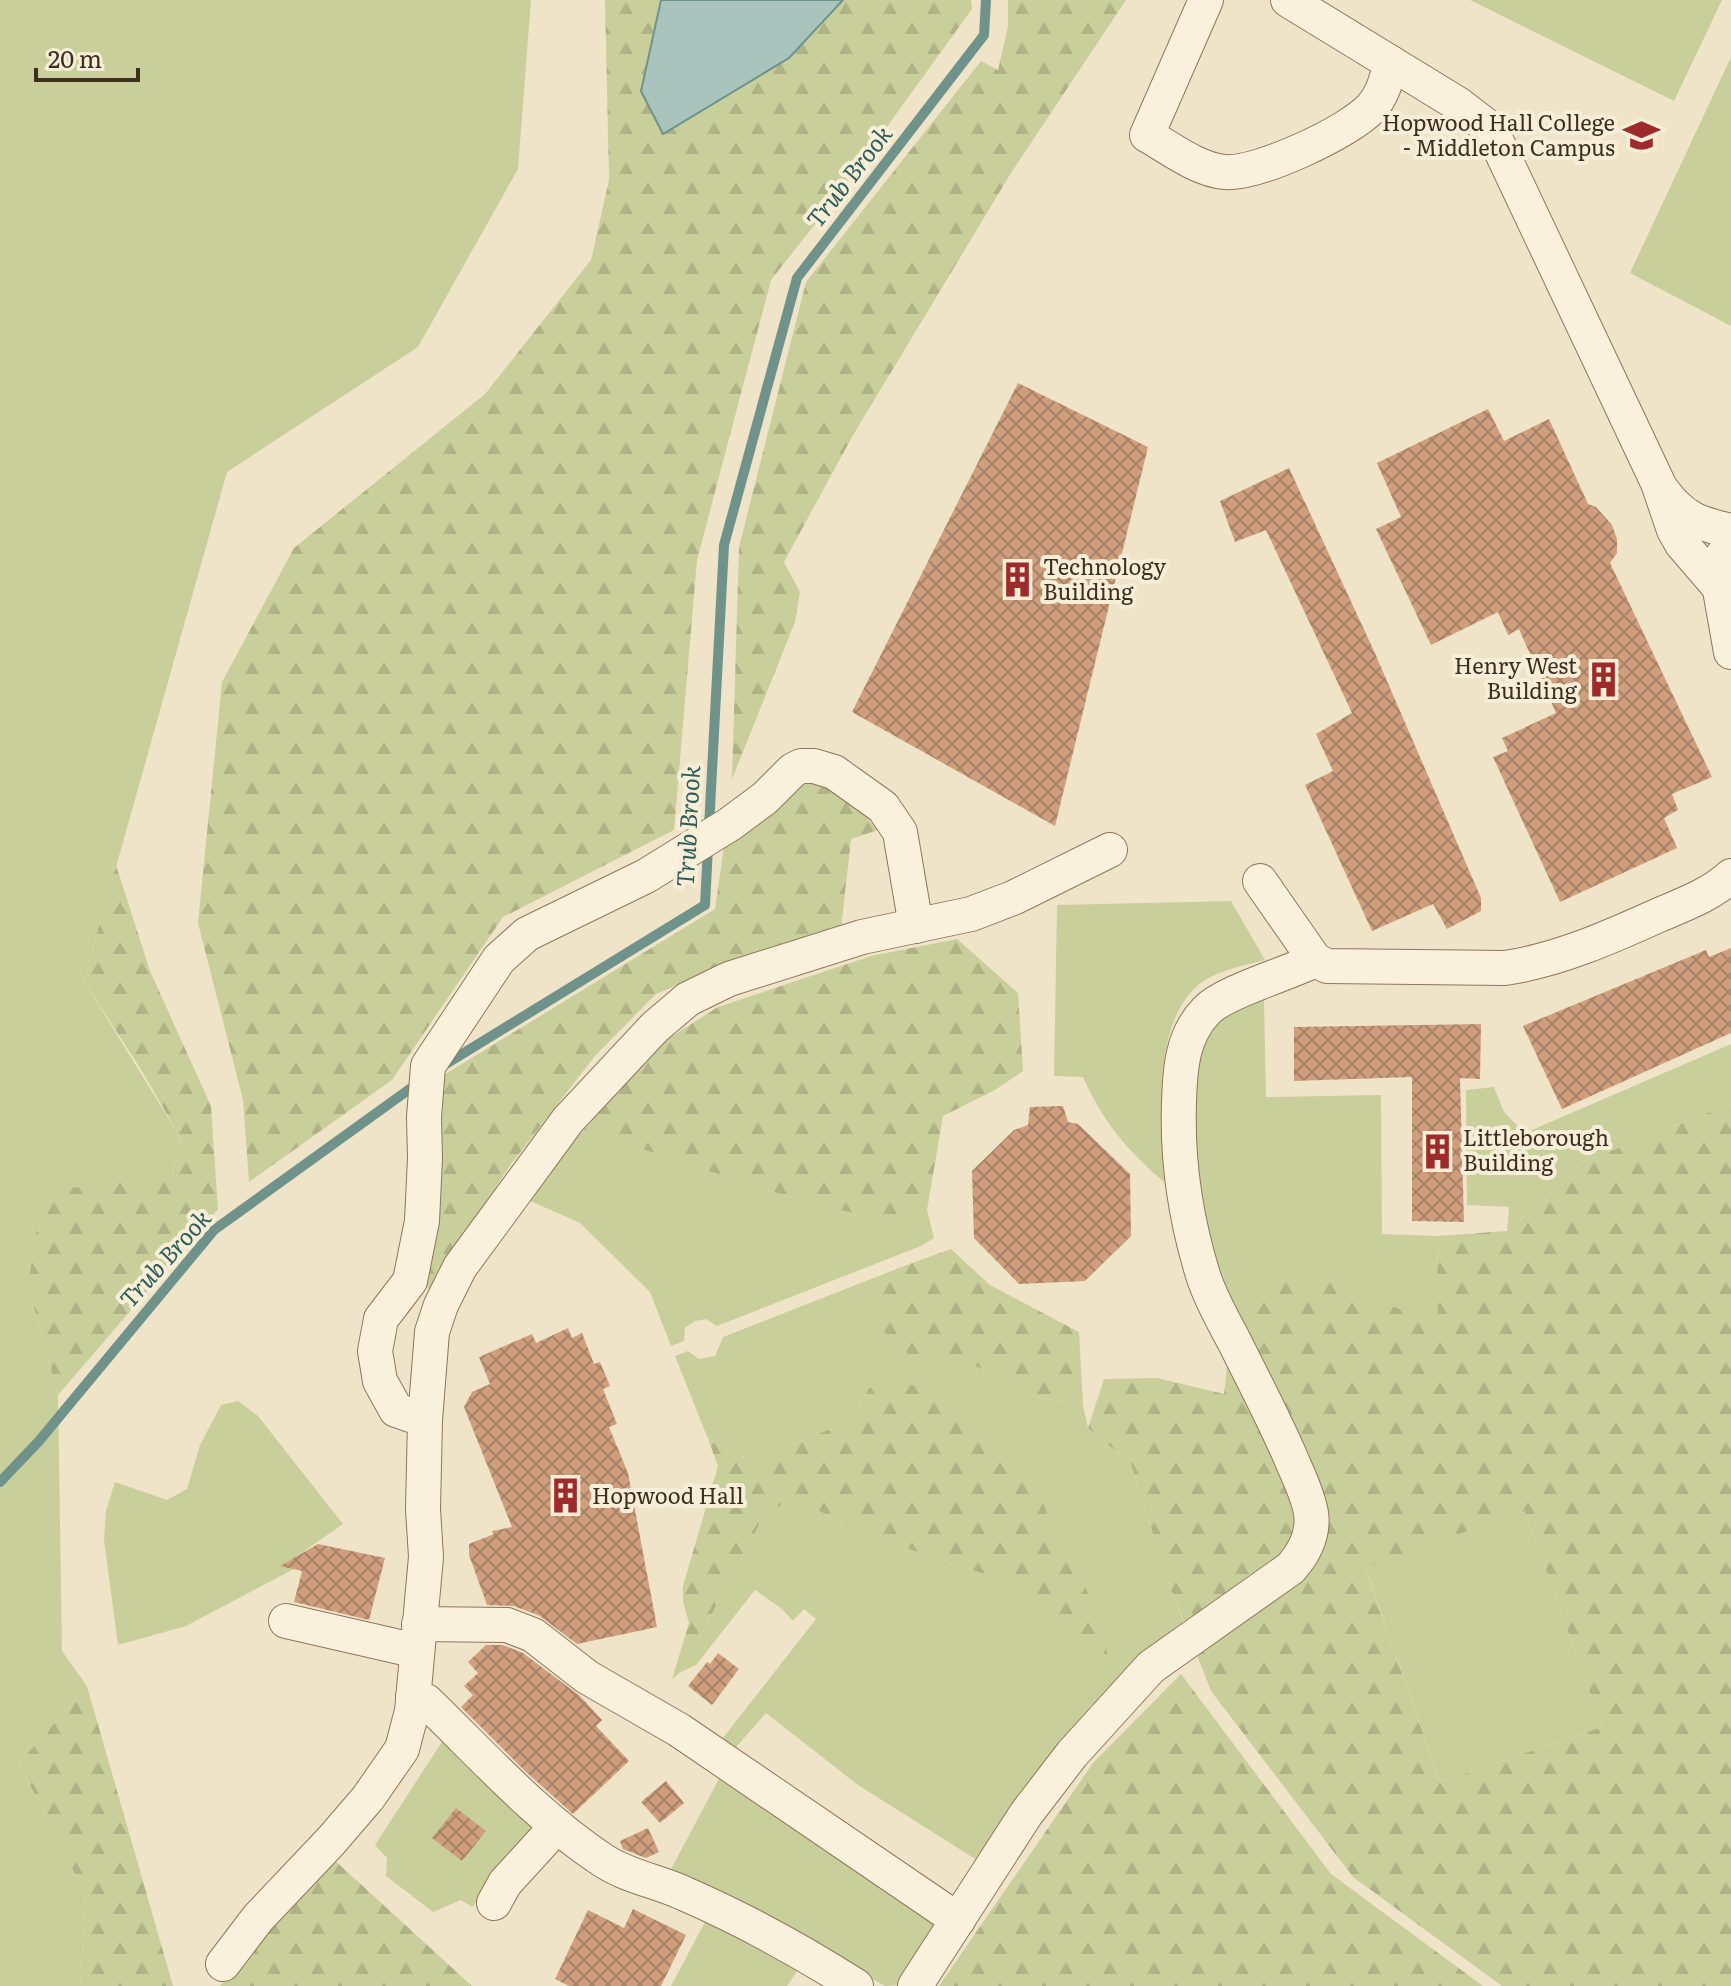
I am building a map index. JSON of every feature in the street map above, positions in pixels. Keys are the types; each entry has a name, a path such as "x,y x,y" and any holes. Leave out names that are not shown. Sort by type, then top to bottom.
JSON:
{"street":[{"path":"1288,0 1319,11 1391,63 1473,114 1495,138 1658,483 1674,530 1724,594"},
{"path":"1206,1 1147,135 1201,165 1222,172 1244,172 1329,136 1370,110 1382,94 1391,63"},
{"path":"1658,483 1670,501 1685,515 1703,525 1731,531"},
{"path":"1731,545 1719,560 1717,573 1724,594 1723,619 1731,652"},
{"path":"425,1420 396,1410 380,1381 375,1351 381,1319 410,1281 422,1221 424,1104 428,1066 499,959 527,934 646,876 730,824 801,766 834,772 883,807 900,832 916,926"},
{"path":"223,1964 258,1918 368,1798 402,1749 413,1697 426,1557 423,1509 425,1420 432,1332 441,1305 460,1267 568,1120 655,1027 688,999 729,979 862,937 971,914 1013,898 1110,850"},
{"path":"1260,881 1315,960 1327,966 1505,968 1532,964 1632,928 1701,897 1731,876"},
{"path":"915,1986 1026,1814 1072,1754 1151,1667 1291,1568 1305,1551 1311,1513 1299,1477 1276,1423 1204,1278 1187,1215 1179,1112 1180,1071 1186,1041 1195,1024 1220,999 1288,974 1315,960"},
{"path":"286,1621 418,1638 507,1625 533,1635 587,1677 679,1730 958,1920"},
{"path":"413,1697 426,1701 557,1826 628,1875 681,1892 821,1963 856,1986"},
{"path":"494,1903 505,1883 557,1826"}],"green space":[{"path":"0,0 531,0 518,169 418,347 227,472 84,981 180,1137 173,1174 28,1285 58,1395 62,1651 87,1686 19,1763 86,1896 80,1986 0,1986"},
{"path":"605,0 661,0 641,91 789,58 843,0 971,0 972,9 834,200 771,280 697,560 674,830 503,917 392,1080 249,1182 243,1100 198,923 222,682 294,548 485,394 591,260 609,180"},
{"path":"1008,0 1126,0 1011,173 852,437 784,562 800,592 795,622 732,779 739,547 806,282 981,61 998,70 1008,26"},
{"path":"1470,0 1722,0 1674,101"},
{"path":"1731,57 1731,326 1630,273"},
{"path":"812,780 856,806 878,830 851,839 841,929 737,961 656,994 595,1056 511,1164 429,1289 423,1284 434,1081 715,909 725,839 790,792"},
{"path":"116,865 150,971 211,1106 218,1209 58,1395 28,1285 43,1192 173,1174 180,1137 84,981"},
{"path":"1231,901 1265,960 1203,981 1181,1006 1171,1028 1162,1079 1164,1182 1117,1134 1083,1077 1054,1076 1057,905"},
{"path":"957,939 1018,993 1023,1071 995,1090 943,1116 927,1210 899,1222 810,1204 584,1130 658,1045 718,1007 871,956"},
{"path":"1264,998 1266,1097 1381,1095 1382,1234 1437,1236 1439,1327 1343,1284 1233,1320 1210,1265 1185,1082 1205,1024"},
{"path":"1731,1044 1731,1104 1580,1163 1564,1183 1507,1231 1509,1207 1467,1205 1466,1090 1494,1087 1504,1112 1525,1133"},
{"path":"1731,1104 1731,1986 1502,1986 1353,1877 1211,1691 1167,1579 1131,1464 1088,1428 1104,1379 1157,1378 1224,1394 1232,1322 1263,1275 1343,1284 1438,1326 1437,1236 1507,1231 1564,1183 1580,1163","holes":["1525,1511 1602,1727 1440,1782 1365,1567"]},
{"path":"584,1130 810,1204 899,1221 927,1210 934,1238 921,1246 717,1326 706,1319 695,1321 685,1328 684,1341 671,1346 650,1292 580,1223 526,1199"},
{"path":"951,1249 990,1285 1079,1332 1083,1405 1025,1395 978,1367 916,1361 883,1331 881,1289 904,1266"},
{"path":"904,1266 881,1289 916,1361 978,1367 1025,1395 1083,1405 1088,1428 1131,1464 1185,1626 1090,1707 1017,1804 980,1862 858,1785 766,1713 731,1753 719,1743 816,1619 804,1609 793,1621 755,1590 696,1665 681,1672 765,1514 790,1500 878,1539 1015,1584 1046,1610 1112,1684 1028,1466 869,1388 850,1421 756,1463 708,1439 675,1356 688,1351 699,1359 715,1356 723,1337"},
{"path":"912,1385 962,1410 1028,1466 1053,1528 1101,1616 1113,1686 1046,1610 1015,1584 878,1539 790,1500 765,1514 681,1672 672,1679 689,1623 683,1602 683,1586 718,1466 708,1439 756,1463 850,1421 869,1388"},
{"path":"238,1401 258,1416 343,1524 297,1556 294,1569 186,1626 118,1645 104,1540 106,1511 115,1482 167,1500 187,1489 200,1445 221,1405"},
{"path":"1525,1511 1602,1727 1440,1782 1365,1566"},
{"path":"1181,1674 1331,1874 1483,1986 939,1986 1093,1763"},
{"path":"87,1686 173,1986 80,1986 86,1896 19,1763"},
{"path":"449,1731 546,1829 472,1907 461,1900 433,1912 386,1876 387,1858 375,1845"},
{"path":"720,1777 942,1921 902,1985 885,1986 670,1871"},
{"path":"331,1857 472,1986 220,1986"},
{"path":"706,1920 800,1967 787,1986 671,1986"}],"water":[{"path":"661,0 843,0 789,58 663,134 641,91"}],"building":[{"name":"Technology Building","path":"1018,383 1148,447 1055,826 852,712"},
{"name":"Henry West Building","path":"1488,409 1504,441 1549,419 1588,504 1596,507 1612,525 1617,539 1617,553 1610,563 1712,777 1672,794 1678,810 1664,818 1677,848 1560,902 1493,757 1508,751 1502,738 1556,713 1519,629 1508,635 1498,612 1431,645 1376,529 1401,517 1377,463"},
{"path":"1289,468 1374,651 1481,898 1481,911 1447,929 1433,904 1372,931 1305,785 1333,771 1316,734 1352,713 1266,530 1235,542 1220,501"},
{"path":"1731,948 1731,1033 1562,1109 1523,1026 1706,950 1709,957"},
{"name":"Littleborough Building","path":"1481,1024 1480,1079 1460,1078 1464,1222 1412,1221 1412,1077 1294,1081 1294,1027"},
{"path":"1063,1106 1068,1122 1078,1124 1130,1174 1131,1236 1085,1281 1019,1284 974,1238 972,1171 1014,1130 1028,1125 1030,1107"},
{"name":"Hopwood Hall","path":"568,1328 572,1338 582,1333 594,1364 600,1362 610,1386 603,1389 617,1424 609,1427 628,1473 657,1627 577,1644 540,1616 514,1606 487,1605 469,1555 469,1544 494,1534 492,1531 512,1527 464,1407 472,1392 490,1384 479,1357 532,1334 536,1343"},
{"path":"318,1544 385,1558 369,1620 294,1602 302,1571 280,1566"},
{"path":"486,1645 503,1645 523,1653 580,1696 602,1720 596,1726 629,1761 573,1814 461,1707 473,1695 464,1686 478,1673 468,1662"},
{"path":"718,1653 739,1669 712,1705 688,1686"},
{"path":"666,1781 684,1803 660,1823 641,1802"},
{"path":"456,1808 486,1831 462,1861 432,1838"},
{"path":"648,1828 659,1852 646,1858 623,1849 620,1841"},
{"path":"633,1909 686,1935 661,1986 569,1986 555,1979 588,1910 624,1928"}],"waterway":[{"name":"Trub Brook","path":"709,827 724,545 797,278 984,35 986,0"},
{"name":"Trub Brook","path":"441,1067 705,905 708,847"},
{"name":"Trub Brook","path":"0,1482 39,1441 214,1230 418,1083"}],"place":[{"name":"Hopwood Hall College - Middleton Campus","path":"1641,136"},
{"name":"Technology Building","path":"1017,580"},
{"name":"Henry West Building","path":"1603,679"},
{"name":"Littleborough Building","path":"1437,1151"},
{"name":"Hopwood Hall","path":"566,1496"}]}
